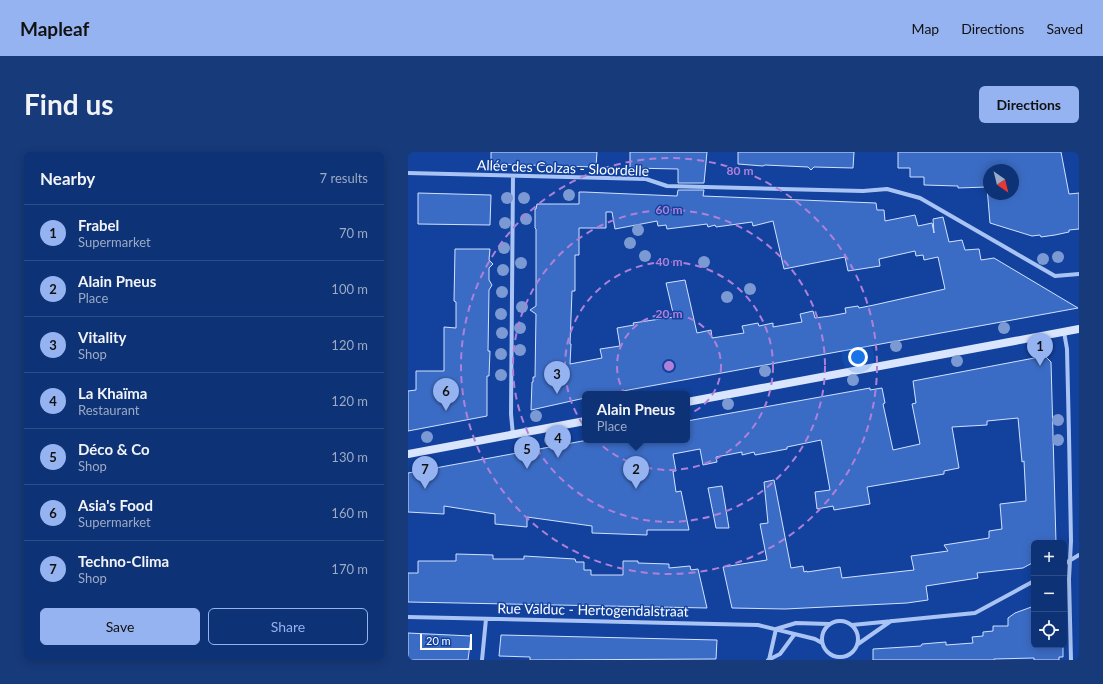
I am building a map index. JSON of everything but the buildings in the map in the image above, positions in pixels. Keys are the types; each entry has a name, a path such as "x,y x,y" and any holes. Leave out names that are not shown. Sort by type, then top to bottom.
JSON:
{"main road":[{"path":"690,401 1079,329"},
{"path":"408,454 582,422"}],"street":[{"name":"Allée des Colzas - Sloordelle","path":"408,173 646,179 667,186 863,191 887,188 920,198 1055,276 1079,275"},
{"path":"513,176 510,414 513,435"},
{"path":"1064,332 1067,350 1072,541 1069,580 1071,660"},
{"path":"1067,562 1079,555"},
{"name":"Rue Valduc - Hertogendalstraat","path":"776,629 796,623 829,624 834,621 840,621 852,625 975,613 1031,583"},
{"name":"Rue Valduc - Hertogendalstraat","path":"408,617 758,625 815,639 822,643 825,650 830,655 843,659 853,652 858,644 892,621"},
{"path":"482,660 486,619"},
{"path":"822,643 824,630 829,624"},
{"path":"852,625 858,633 858,644"},
{"path":"768,660 776,629"},
{"path":"768,660 780,654 794,635"}],"place":[{"name":"Frabel","path":"1040,366"},
{"name":"Vitality","path":"557,394"},
{"name":"Asia's Food","path":"446,411"},
{"name":"La Khaïma","path":"558,458"},
{"name":"Déco & Co","path":"527,469"},
{"name":"Techno-Clima","path":"425,489"},
{"name":"Alain Pneus","path":"636,489"}]}
